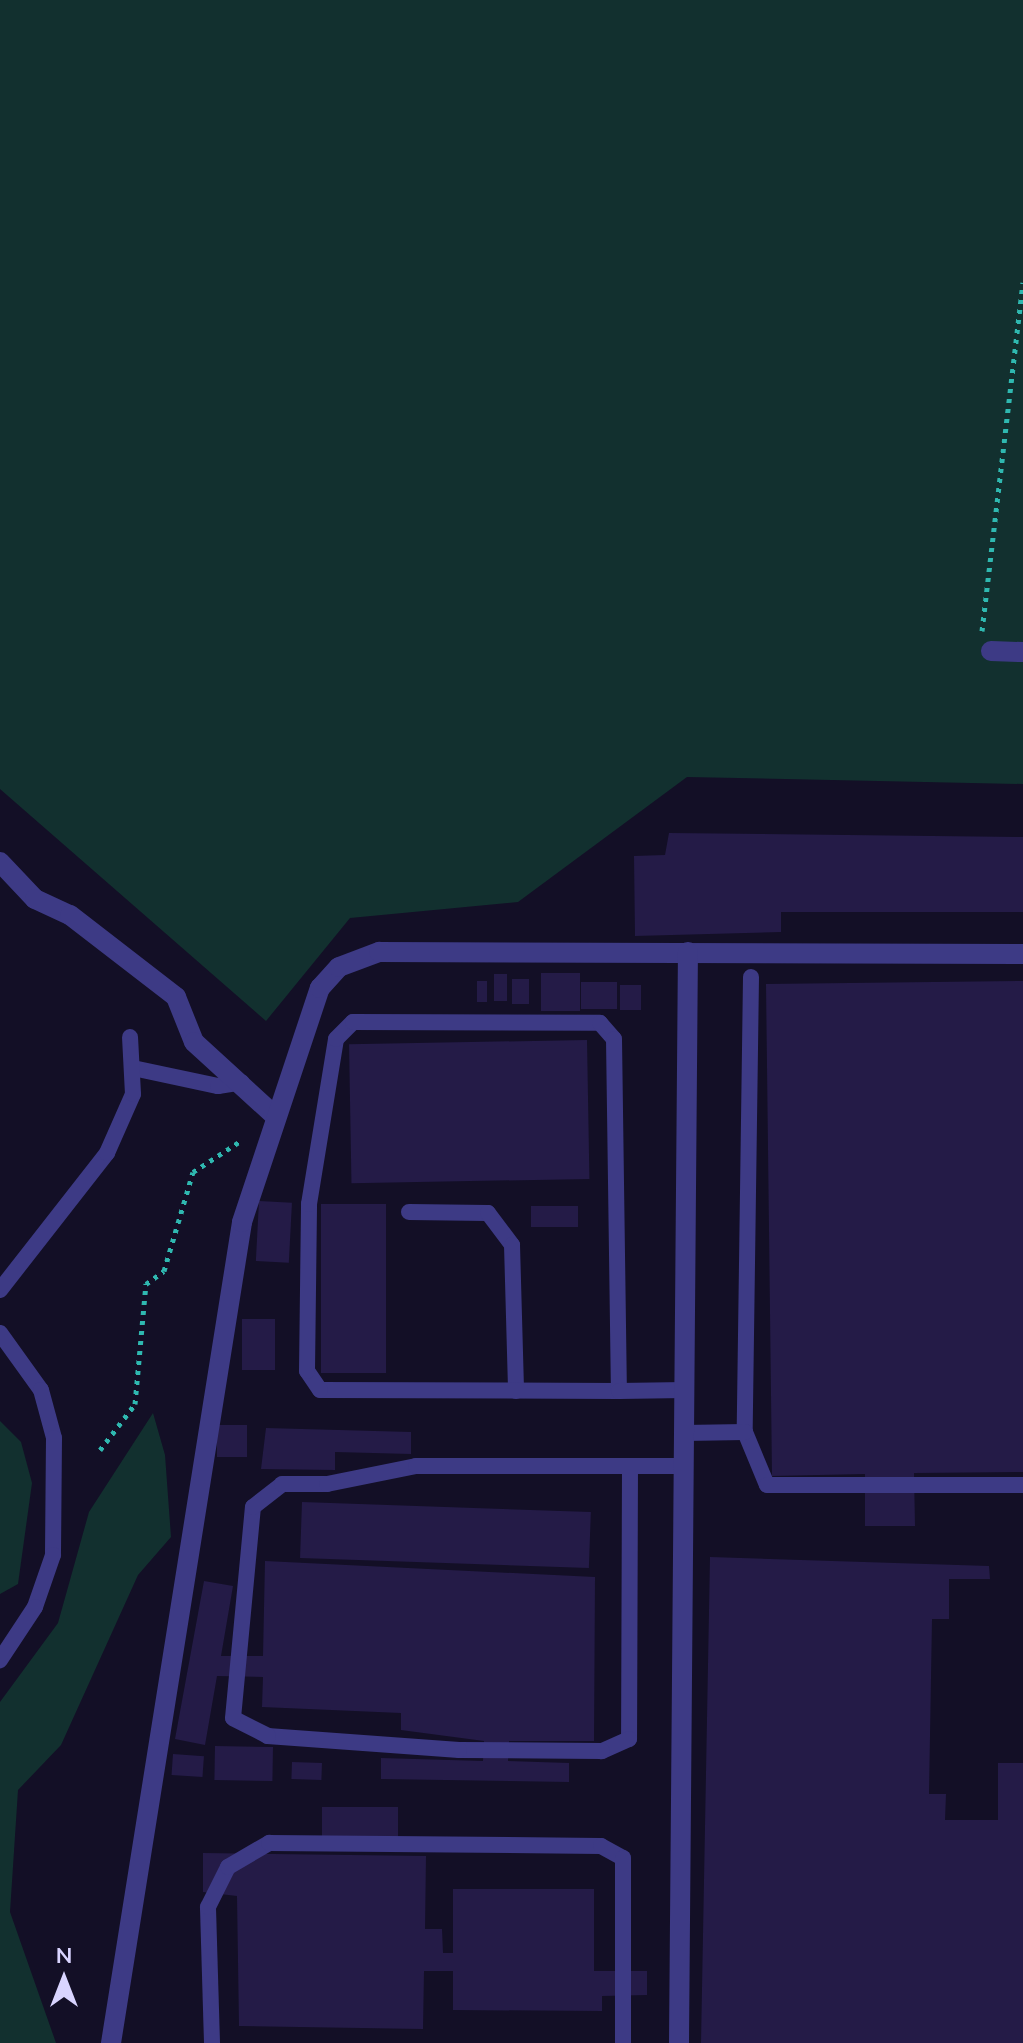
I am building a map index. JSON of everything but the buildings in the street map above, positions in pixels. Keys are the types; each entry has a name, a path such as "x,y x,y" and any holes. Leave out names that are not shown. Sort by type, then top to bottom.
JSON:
{"street":[{"path":"991,651 1023,652"},
{"path":"0,862 35,899 70,915 176,997 194,1042 242,1082 276,1117"},
{"path":"111,2043 209,1398 242,1222 320,988 339,967 379,952 1023,954"},
{"path":"679,2043 688,952"}],"lane":[{"path":"751,977 745,1432 767,1485 1023,1485"},
{"path":"619,1391 614,1039 600,1023 353,1022 336,1039 309,1204 307,1371 320,1390 516,1391 619,1391 685,1390"},
{"path":"0,1290 107,1153 133,1094 130,1037"},
{"path":"133,1068 218,1086 242,1082"},
{"path":"409,1212 488,1213 512,1245 516,1391"},
{"path":"0,1333 41,1390 54,1438 53,1555 35,1607 0,1660"},
{"path":"684,1433 745,1432"},
{"path":"630,1466 629,1739 602,1751 459,1750 268,1736 233,1718 253,1507 282,1484 327,1484 416,1466 630,1466 684,1466"},
{"path":"212,2043 208,1907 228,1867 269,1843 601,1846 623,1858 623,2043"}],"path":[{"path":"991,651 981,634 1023,282"},
{"path":"100,1450 135,1404 146,1284 164,1271 193,1172 276,1117"}],"green space":[{"path":"0,0 1023,0 1023,784 687,777 518,902 350,918 266,1021 0,789"},
{"path":"153,1413 165,1455 171,1537 138,1575 61,1745 18,1790 10,1912 56,2043 0,2043 0,1702 58,1623 89,1512"},
{"path":"0,1421 21,1442 32,1483 18,1584 0,1594"}]}
